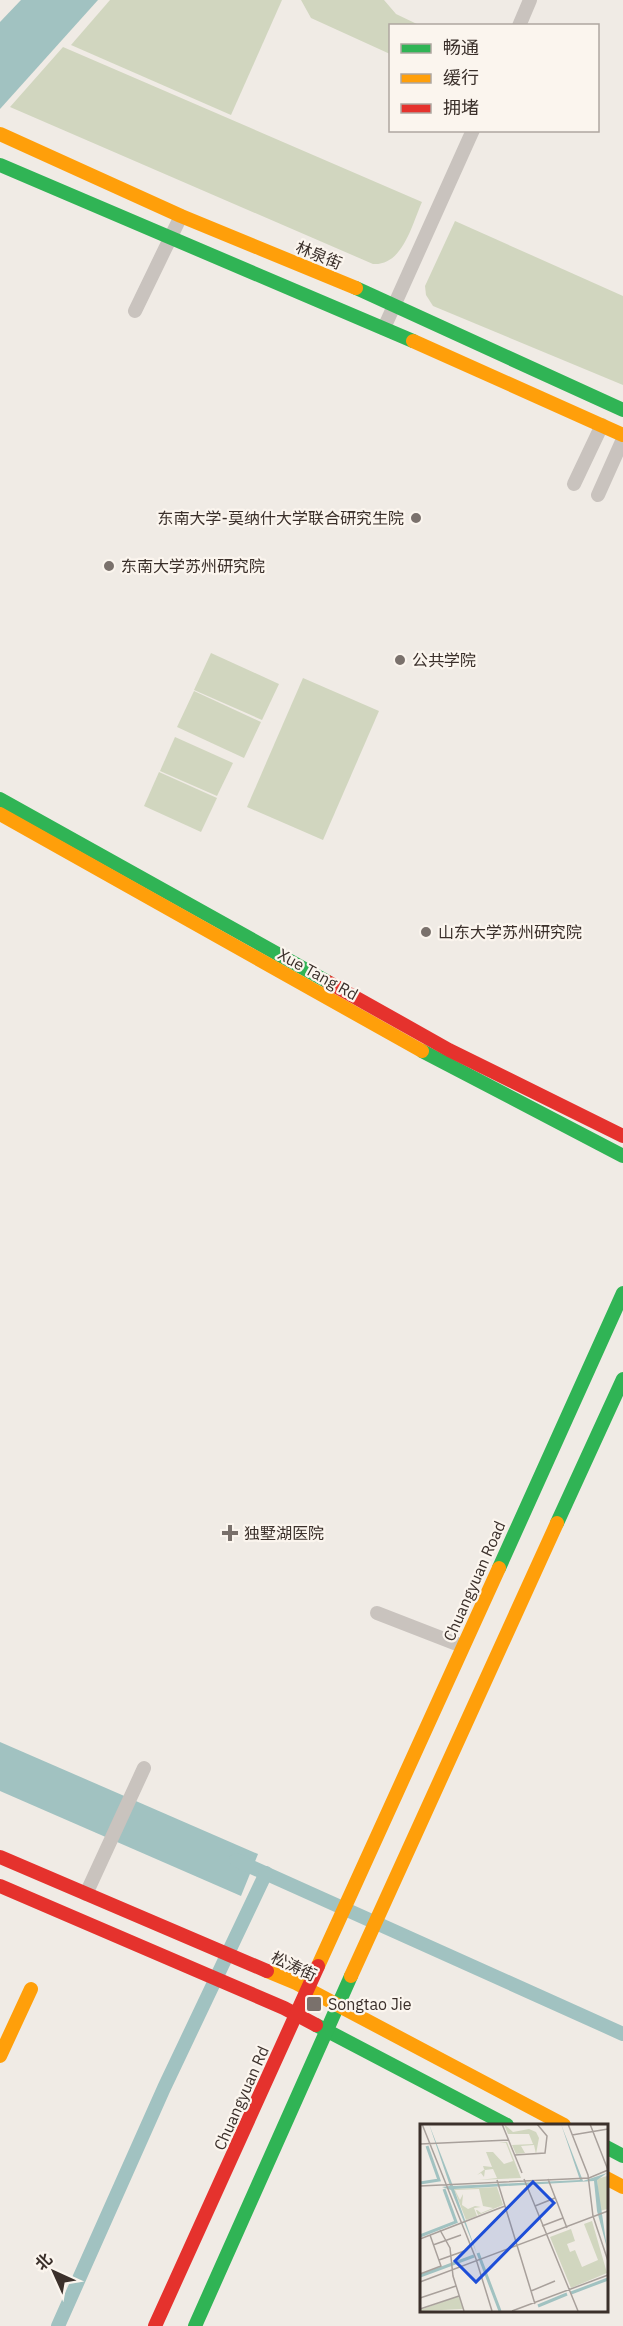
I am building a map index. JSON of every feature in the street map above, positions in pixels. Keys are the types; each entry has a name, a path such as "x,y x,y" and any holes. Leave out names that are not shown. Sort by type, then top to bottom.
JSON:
{"main road":[{"name":"林泉街","path":"0,134 181,216 397,305 623,410"},
{"path":"0,165 384,328 602,425 623,437"},
{"name":"Xue Tang Rd","path":"0,799 449,1050 623,1136"},
{"name":"Xue Tang Rd","path":"0,814 458,1071 623,1156"},
{"name":"Chuangyuan Road","path":"357,1883 623,1293"},
{"path":"195,2326 387,1895 623,1379"},
{"name":"松涛街","path":"0,1857 308,1990 562,2124"},
{"name":"Chuangyuan Rd","path":"155,2326 357,1883"},
{"path":"0,1886 297,2014 505,2124"},
{"path":"0,2056 31,1989"},
{"path":"608,2148 623,2156"},
{"path":"608,2179 623,2187"}],"street":[{"path":"520,24 530,0"},
{"path":"384,328 397,305 473,132"},
{"path":"135,311 181,216"},
{"path":"574,484 602,425"},
{"path":"598,495 623,437"},
{"path":"377,1613 462,1646"},
{"path":"87,1894 144,1768"}],"green space":[{"path":"110,0 282,0 231,115 71,45"},
{"path":"301,0 384,0 396,14 417,24 389,24 389,54 311,18"},
{"path":"63,47 422,202 405,242 392,258 383,263 373,264 10,107"},
{"path":"455,221 623,296 623,385 433,306 426,295 425,286"},
{"path":"211,653 279,684 262,720 194,690"},
{"path":"303,678 379,711 323,840 247,807"},
{"path":"194,691 261,722 244,758 177,727"},
{"path":"175,737 233,763 217,796 160,771"},
{"path":"159,772 217,798 201,832 144,806"}],"water":[{"path":"21,0 98,0 0,109 0,22"},
{"path":"0,1742 258,1854 241,1896 0,1791"}],"waterway":[{"path":"236,1860 623,2034"},
{"path":"58,2326 164,2088 266,1873"}],"traffic: fast":[{"path":"0,165 413,341"},
{"path":"356,288 623,410"},
{"path":"0,799 328,982"},
{"path":"422,1051 623,1156"},
{"path":"499,1568 623,1293"},
{"path":"557,1523 623,1379"},
{"path":"195,2326 351,1976"},
{"path":"316,2025 505,2124"},
{"path":"608,2148 623,2156"}],"traffic: slow":[{"path":"0,134 181,216 356,288"},
{"path":"413,341 623,435"},
{"path":"0,814 422,1051"},
{"path":"351,1976 557,1523"},
{"path":"318,1966 499,1568"},
{"path":"267,1971 296,1983 562,2124"},
{"path":"0,2056 31,1989"},
{"path":"608,2179 623,2187"}],"traffic: jam":[{"path":"328,982 449,1050 623,1136"},
{"path":"0,1857 267,1971"},
{"path":"0,1886 284,2008 316,2025"},
{"path":"155,2326 318,1966"}],"place":[{"name":"东南大学-莫纳什大学联合研究生院","path":"416,518"},
{"name":"东南大学苏州研究院","path":"109,566"},
{"name":"公共学院","path":"400,660"},
{"name":"山东大学苏州研究院","path":"426,932"},
{"name":"独墅湖医院","path":"230,1533"},
{"name":"Songtao Jie","path":"314,2004"}]}
